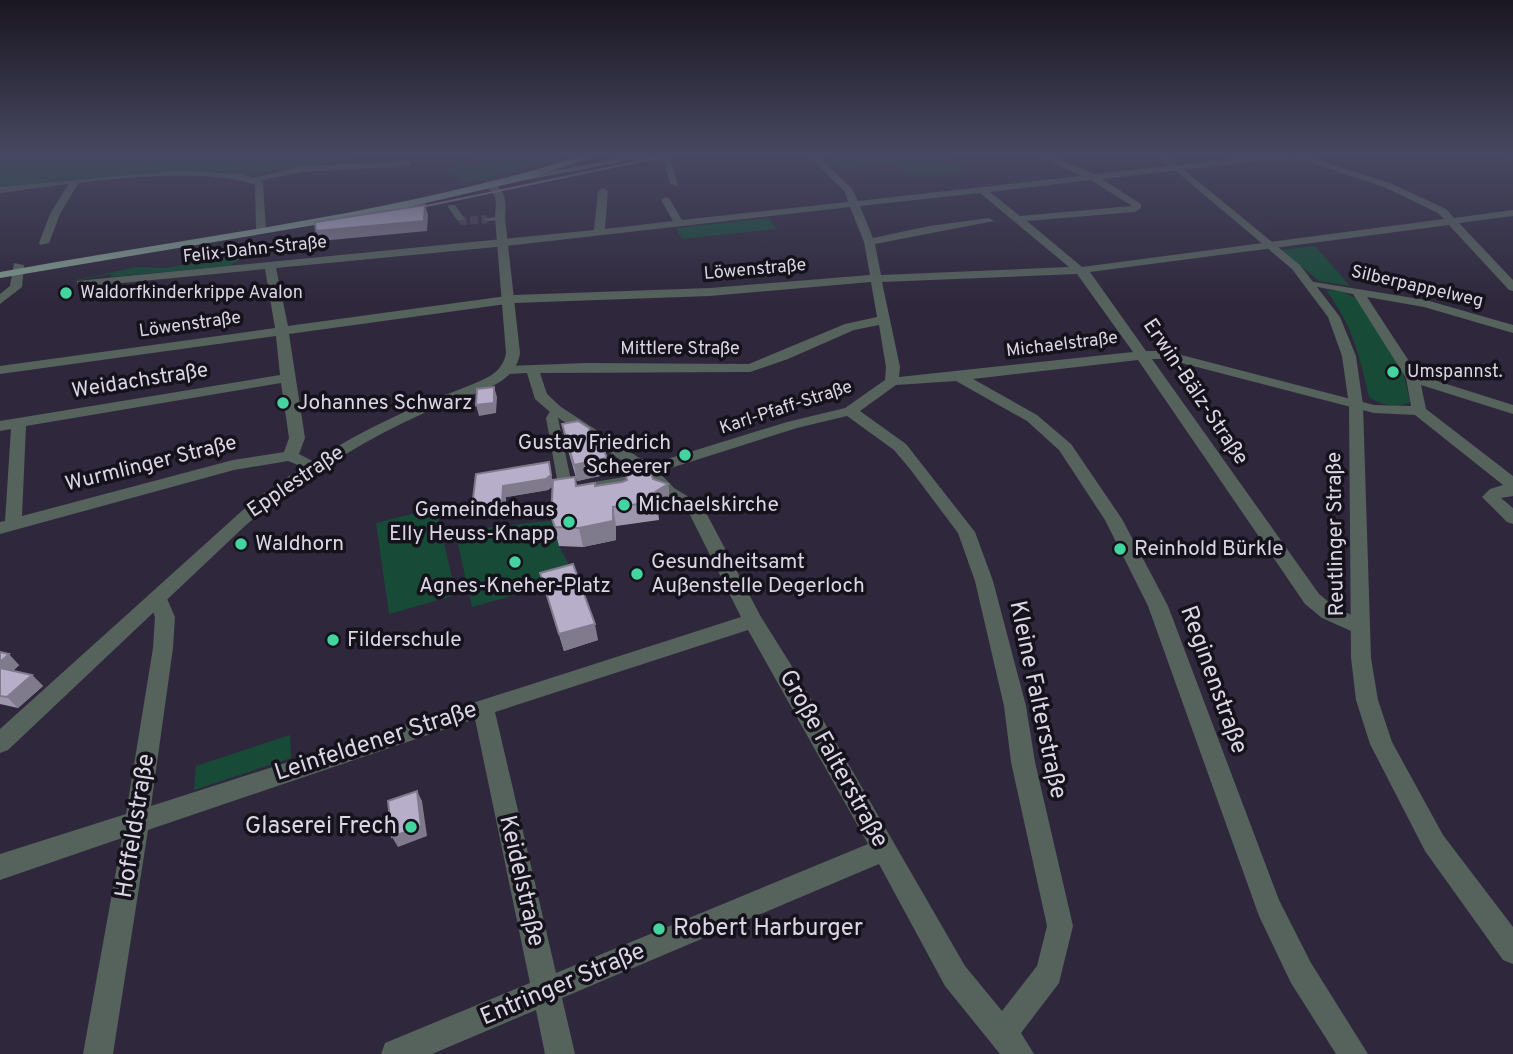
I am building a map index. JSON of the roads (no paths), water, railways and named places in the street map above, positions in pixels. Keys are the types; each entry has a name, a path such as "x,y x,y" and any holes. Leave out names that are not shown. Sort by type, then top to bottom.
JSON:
{"main road":[{"path":"0,268 18,268 413,204"},
{"path":"0,275 18,268"}],"street":[{"path":"44,243 61,204"},
{"path":"260,204 260,228"},
{"path":"501,204 500,218 513,353 512,363 507,370"},
{"path":"599,232 602,204"},
{"path":"668,204 679,223"},
{"name":"Felix-Dahn-Straße","path":"81,283 502,243 853,204"},
{"path":"855,204 869,242 877,278 893,367 892,381"},
{"name":"Erwin-Bälz-Straße","path":"1001,204 1082,270 1312,599 1329,614 1360,627"},
{"path":"1020,219 1135,209 1138,206 1135,204"},
{"name":"Reutlinger Straße","path":"1221,204 1312,284 1334,317 1346,345 1356,405 1360,627 1367,700 1381,744 1405,794 1434,843 1479,908 1513,950"},
{"path":"1429,204 1453,221 1513,287"},
{"path":"452,207 460,218"},
{"name":"Löwenstraße","path":"0,370 282,329 542,297 710,292 877,278 1082,270 1513,213"},
{"path":"486,219 500,218"},
{"path":"869,242 929,229 989,222"},
{"path":"1491,262 1513,267"},
{"path":"270,266 297,438 290,456 314,466"},
{"path":"0,300 16,287 18,268"},
{"name":"Silberpappelweg","path":"1312,284 1426,304 1513,329"},
{"path":"1357,290 1413,378 1419,411 1511,483 1510,491 1496,492 1490,497 1513,518"},
{"name":"Mittlere Straße","path":"507,370 586,367 750,368 774,363 830,334 874,320 885,320"},
{"name":"Michaelstraße","path":"892,381 1143,355 1166,355 1356,405 1381,410 1419,411"},
{"name":"Epplestraße","path":"0,743 240,521 279,489 379,429 480,386 507,370"},
{"name":"Große Falterstraße","path":"533,371 537,389 556,410 622,456 648,467 652,476 678,499 696,509 753,621 786,674 955,976 1011,1043"},
{"name":"Reginenstraße","path":"958,376 1032,418 1065,447 1113,519 1158,606 1268,907 1301,973 1353,1054"},
{"name":"Weidachstraße","path":"0,426 287,378"},
{"path":"1413,378 1513,410"},
{"name":"Karl-Pfaff-Straße","path":"648,467 664,466 792,425 850,411 879,395 892,381"},
{"path":"556,410 552,418 562,491 634,479 648,467"},
{"name":"Kleine Falterstraße","path":"850,411 900,447 966,531 987,594 1015,706 1023,762 1060,926 1049,973 1011,1043"},
{"path":"6,526 19,423"},
{"name":"Wurmlinger Straße","path":"6,526 185,476 290,456"},
{"name":"Hoffeldstraße","path":"98,1054 163,648 165,617 158,599"},
{"name":"Leinfeldener Straße","path":"0,867 482,707 753,621"},
{"name":"Keidelstraße","path":"482,707 560,1054"},
{"name":"Entringer Straße","path":"396,1054 884,849"}],"tunnel":[{"path":"460,218 463,221 487,219"}],"tram line":[{"path":"407,210 435,204"}],"place":[{"name":"Waldorfkinderkrippe Avalon","path":"66,293"},
{"name":"Umspannst.","path":"1393,372"},
{"name":"Johannes Schwarz","path":"283,403"},
{"name":"Gustav Friedrich Scheerer","path":"685,455"},
{"name":"Michaelskirche","path":"624,505"},
{"name":"Gemeindehaus Elly Heuss-Knapp","path":"569,522"},
{"name":"Waldhorn","path":"241,544"},
{"name":"Reinhold Bürkle","path":"1120,549"},
{"name":"Agnes-Kneher-Platz","path":"515,562"},
{"name":"Gesundheitsamt Außenstelle Degerloch","path":"637,574"},
{"name":"Filderschule","path":"333,640"},
{"name":"Glaserei Frech","path":"411,827"},
{"name":"Robert Harburger","path":"659,929"}]}
